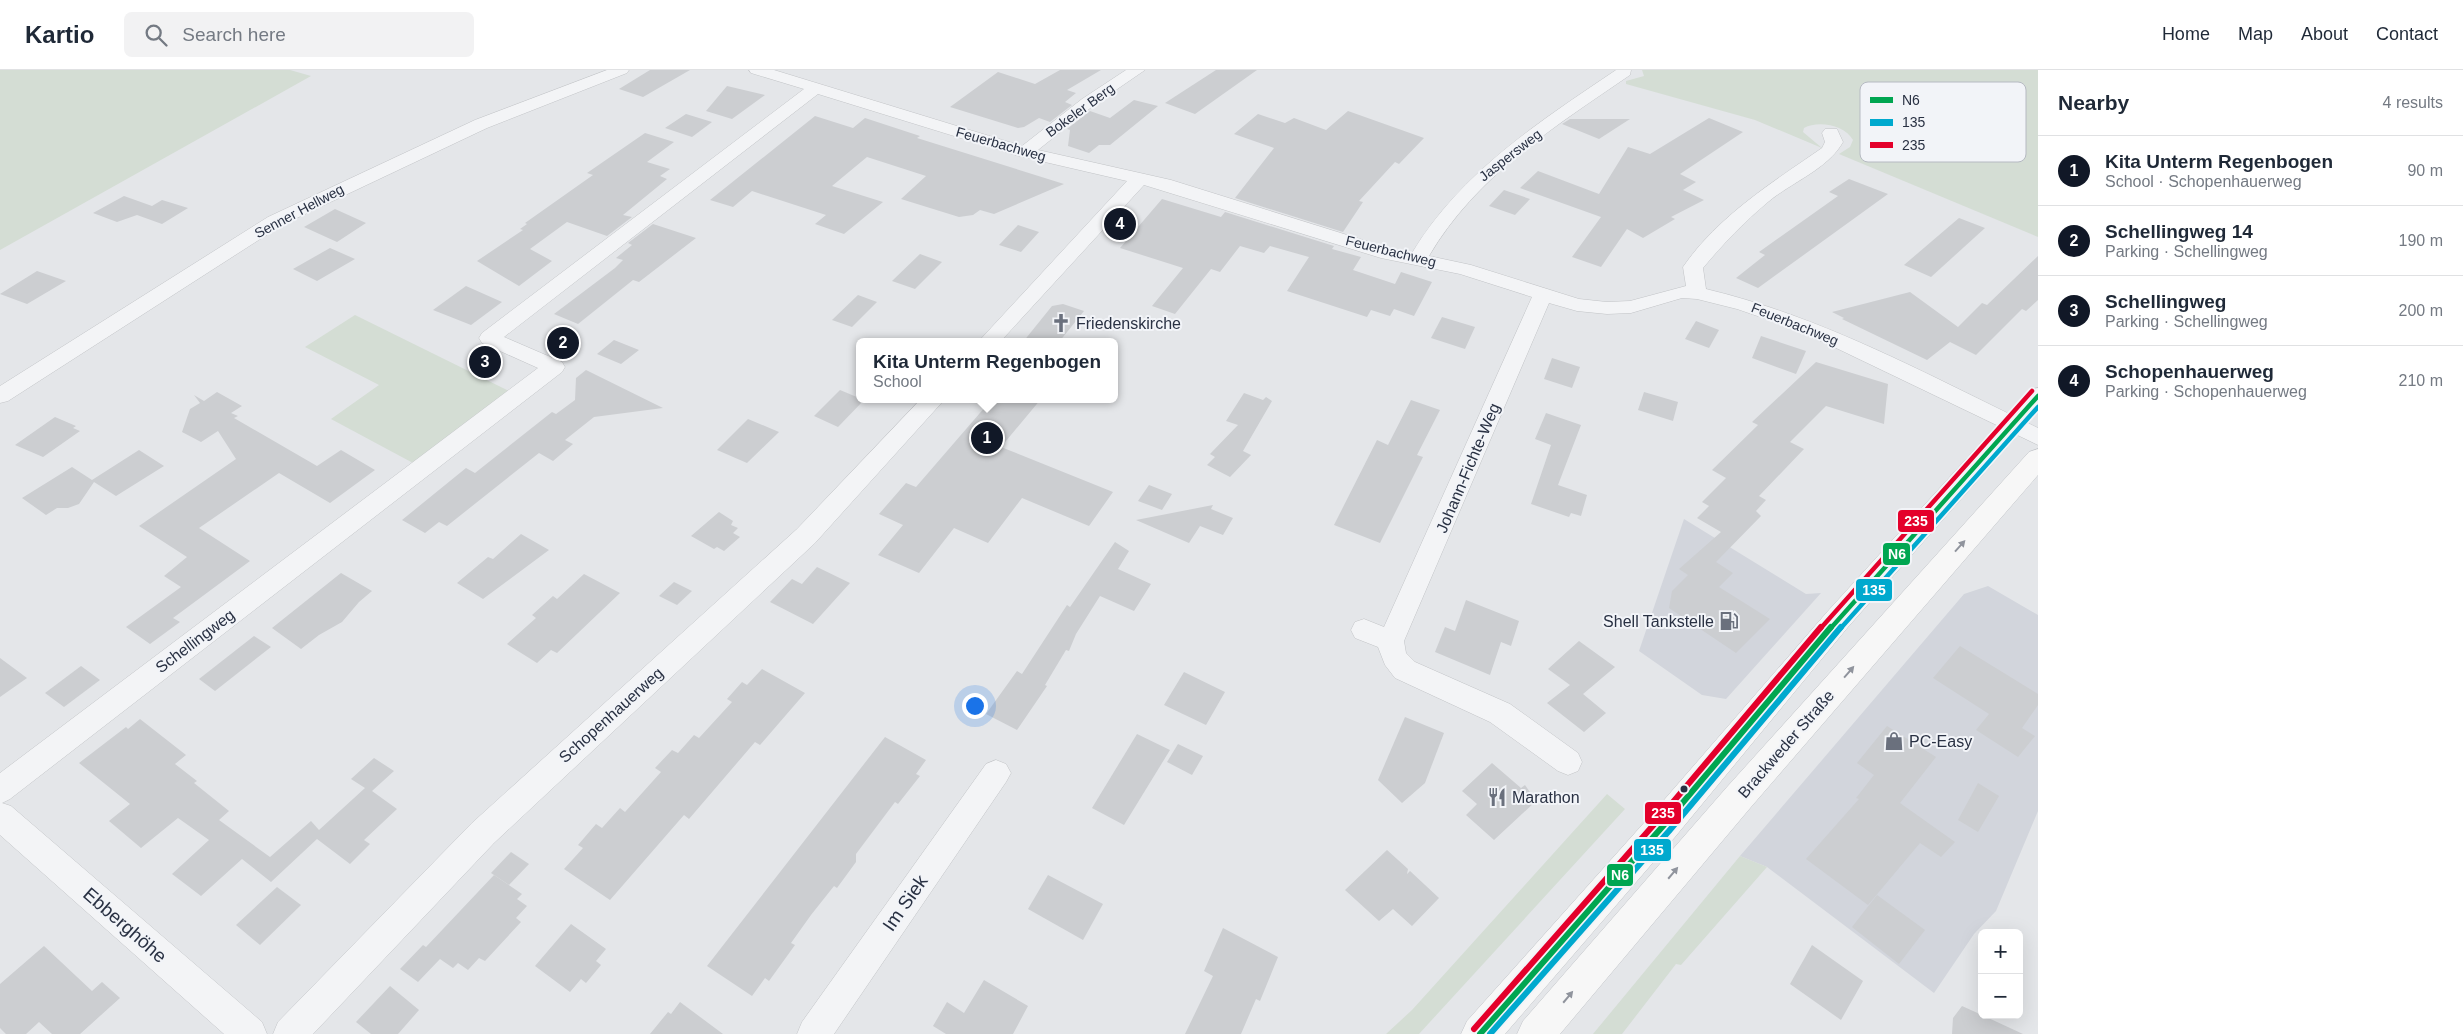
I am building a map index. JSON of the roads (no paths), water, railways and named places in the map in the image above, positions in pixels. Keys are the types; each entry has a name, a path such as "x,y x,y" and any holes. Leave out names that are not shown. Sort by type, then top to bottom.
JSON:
{"main road":[{"path":"1480,1034 1663,826 1838,619 2025,431 2038,396"},
{"name":"Brackweder Straße","path":"1536,1034 1733,804 2038,458"}],"street":[{"name":"Senner Hellweg","path":"0,396 275,221 337,190 482,124 621,70"},
{"name":"Feuerbachweg","path":"757,70 1025,152 1194,192 1388,254 1464,269 1577,305 1619,309 1631,307 1669,294 1697,293 1743,304 1790,320 2025,431"},
{"name":"Bokeler Berg","path":"1025,152 1064,119 1137,70"},
{"name":"Jaspersweg","path":"1417,260 1443,217 1482,175 1568,110 1624,72"},
{"name":"Schellingweg","path":"0,790 554,367 489,338 816,88"},
{"path":"1697,293 1693,267 1722,234 1763,197 1829,151 1834,142 1831,133"},
{"path":"992,338 1140,178"},
{"name":"Johann-Fichte-Weg","path":"1391,641 1543,294"},
{"name":"Schopenhauerweg","path":"290,1034 483,833 806,536 930,403"},
{"path":"1364,630 1391,641 1391,653 1396,662 1405,670 1500,713 1568,762"},
{"name":"Im Siek","path":"814,1034 996,773"},
{"name":"Ebberghöhe","path":"0,816 250,1034"}],"place":[{"name":"Schopenhauerweg","path":"1120,224"},
{"name":"Friedenskirche","path":"1061,323"},
{"name":"Schellingweg 14","path":"563,343"},
{"name":"Schellingweg","path":"485,362"},
{"name":"Kita Unterm Regenbogen","path":"987,438"},
{"name":"Shell Tankstelle","path":"1729,621"},
{"name":"PC-Easy","path":"1894,741"},
{"name":"Marathon","path":"1497,797"}]}
